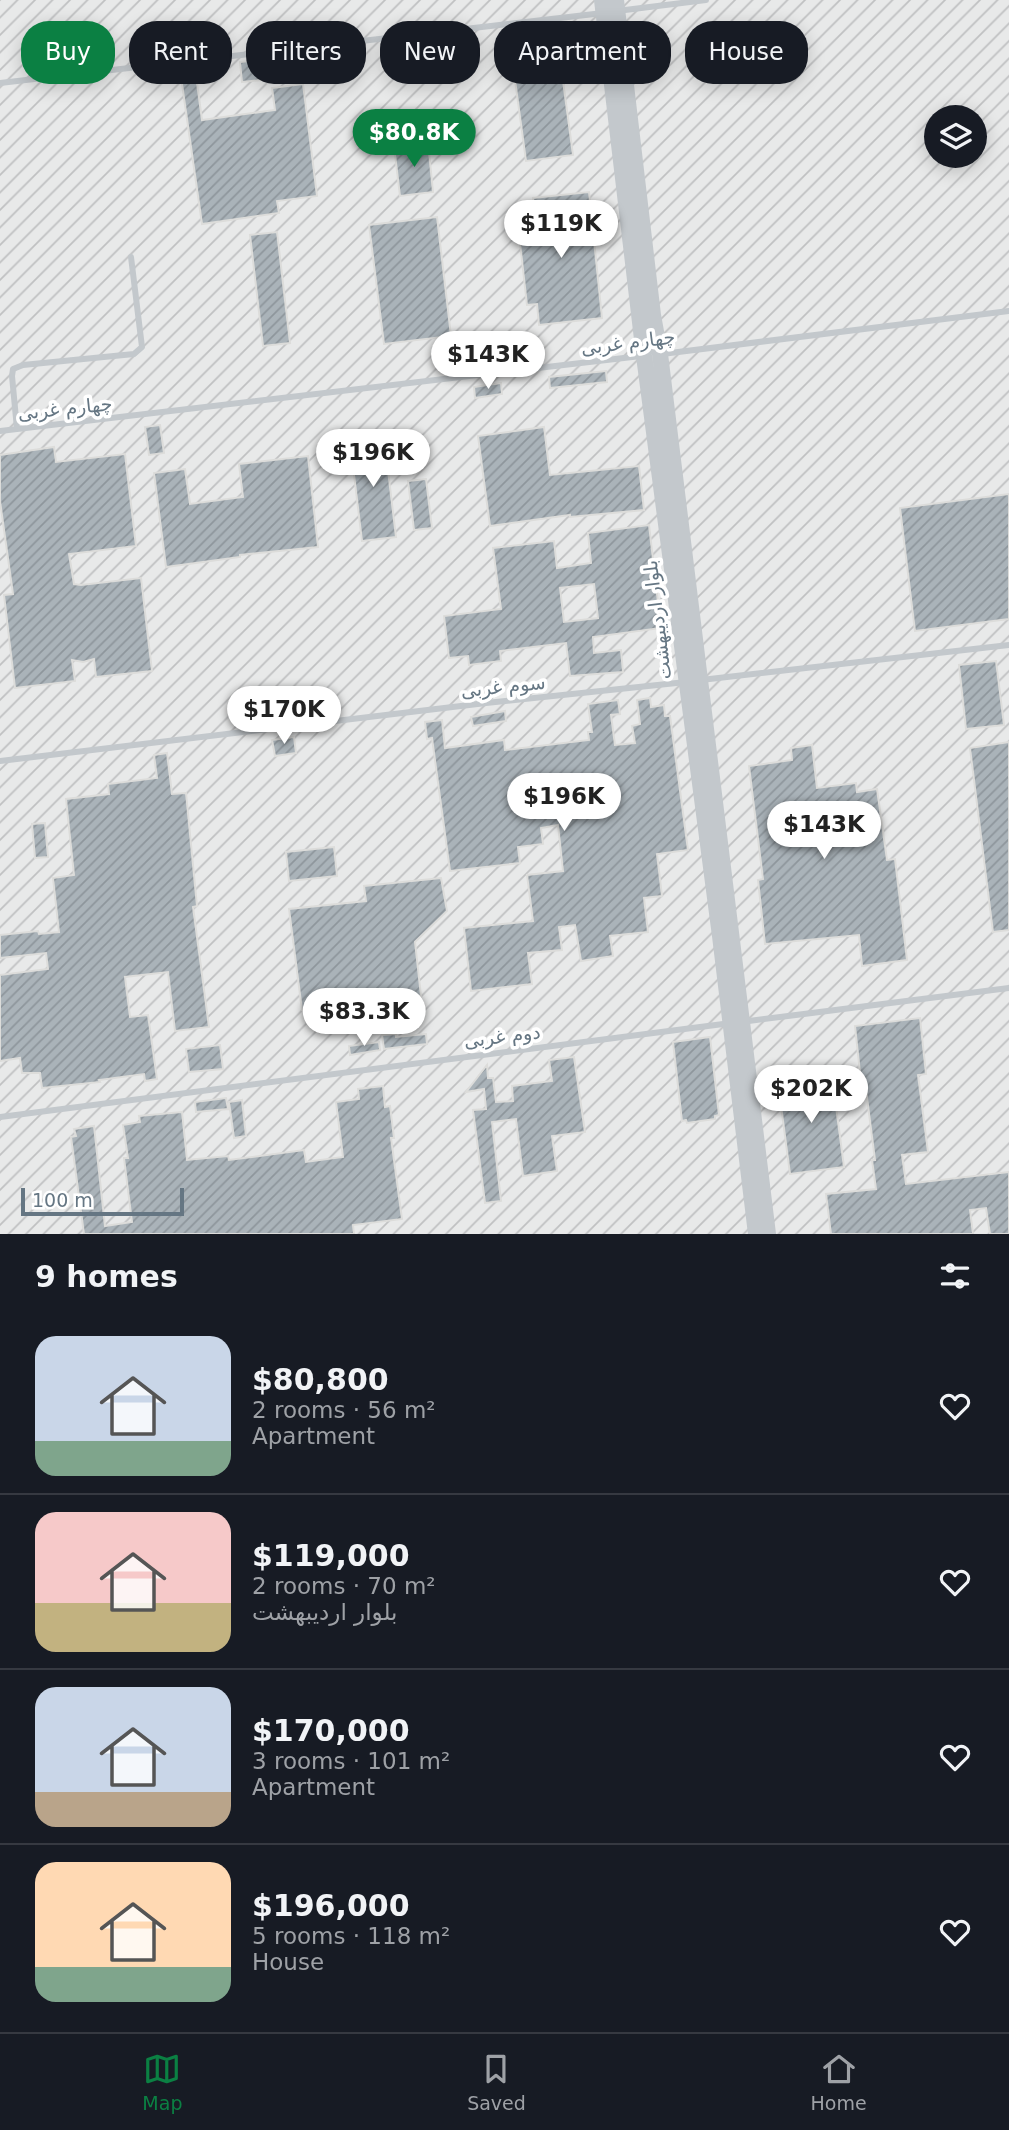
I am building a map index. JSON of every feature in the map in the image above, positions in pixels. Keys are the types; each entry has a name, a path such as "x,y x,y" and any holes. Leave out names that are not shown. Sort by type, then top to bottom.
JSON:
{"street":[{"name":"بلوار اردیبهشت","path":"610,6 652,355 667,519 693,681 707,833 768,1234"},
{"name":"بلوار اردیبهشت","path":"737,1022 755,1234"}],"lane":[{"path":"0,83 610,6 706,0"},
{"path":"17,429 13,369 23,365 134,354 142,347 131,257"},
{"name":"چهارم غربی","path":"0,431 1009,311"},
{"name":"سوم غربی","path":"0,761 486,703 1009,645"},
{"name":"دوم غربی","path":"0,1117 1009,988"}],"shaded area":[{"path":"0,0 1009,0 1009,1234 0,1234"}],"building":[{"path":"246,61 246,82 242,82 240,62"},
{"path":"182,84 197,84 202,120 275,110 272,88 303,84 317,196 277,201 279,213 202,224"},
{"path":"516,84 563,84 573,155 526,161"},
{"path":"428,142 433,192 400,196 394,146"},
{"path":"589,192 602,318 539,325 537,304 527,305 518,225 536,224 533,198"},
{"path":"437,217 451,336 384,344 369,225"},
{"path":"277,232 290,343 263,346 250,235"},
{"path":"606,371 607,382 550,388 549,377"},
{"path":"501,383 502,394 475,398 474,387"},
{"path":"160,425 164,453 149,455 145,427"},
{"path":"544,427 550,475 639,466 644,510 570,515 490,526 478,436"},
{"path":"384,437 396,537 362,541 350,441"},
{"path":"54,447 56,462 125,454 136,546 69,554 74,584 141,578 152,671 96,677 94,659 83,662 72,660 75,681 15,688 4,595 13,594 0,501 0,455"},
{"path":"308,456 318,547 240,555 166,567 154,473 185,469 190,504 243,497 239,464"},
{"path":"426,479 432,528 414,530 408,481"},
{"path":"1009,494 1009,619 915,631 900,508"},
{"path":"649,525 661,628 593,637 594,653 621,650 623,672 570,676 566,643 500,651 501,661 469,665 468,656 449,658 444,616 501,609 493,548 554,541 557,568 591,563 588,533","holes":["594,584 598,618 564,622 560,588"]},
{"path":"996,661 1004,725 966,729 959,665"},
{"path":"650,698 651,707 664,705 665,716 670,716 688,850 657,854 662,896 644,898 648,932 610,936 613,956 581,961 575,925 559,927 562,950 528,953 532,984 471,991 464,928 533,921 527,875 563,871 558,825 541,828 543,844 518,847 520,863 450,871 432,738 427,739 425,722 442,720 445,748 504,740 505,750 589,740 588,732 592,732 588,704 618,700 620,714 611,715 615,745 635,743 632,726 640,724 637,700"},
{"path":"505,711 506,721 473,726 471,717"},
{"path":"294,737 296,753 275,756 272,740"},
{"path":"1009,742 1009,930 993,932 970,748"},
{"path":"812,745 817,788 856,783 857,792 877,789 887,860 895,859 907,960 862,966 859,935 765,944 758,880 763,879 749,766 792,760 791,748"},
{"path":"167,753 172,794 186,793 197,906 193,907 209,1027 175,1031 168,972 125,977 130,1017 148,1015 157,1079 145,1081 144,1074 42,1088 40,1073 22,1073 20,1058 0,1061 0,975 48,969 46,953 0,958 0,935 59,932 53,878 74,875 66,799 109,794 108,784 157,778 154,755"},
{"path":"45,823 48,857 35,858 32,824"},
{"path":"334,847 337,876 289,881 286,852"},
{"path":"441,878 447,911 415,942 421,996 354,1002 354,1019 319,1024 316,1008 302,1010 289,909 366,901 364,886"},
{"path":"920,1018 926,1074 918,1075 928,1152 902,1155 906,1184 1009,1172 1009,1234 990,1234 986,1208 970,1210 973,1234 831,1234 826,1194 876,1189 865,1082 861,1082 855,1026"},
{"path":"396,1034 396,1037 426,1034 427,1044 384,1049 382,1035"},
{"path":"710,1037 719,1115 715,1116 715,1119 687,1123 686,1120 682,1121 673,1042"},
{"path":"379,1042 380,1050 350,1055 349,1046"},
{"path":"220,1045 223,1069 189,1072 186,1049"},
{"path":"574,1057 585,1132 552,1136 557,1171 523,1176 516,1119 492,1122 501,1201 485,1203 473,1110 486,1109 484,1089 466,1092 487,1065 488,1078 493,1078 496,1102 513,1101 512,1086 552,1081 549,1060"},
{"path":"832,1076 844,1167 790,1174 778,1083"},
{"path":"383,1086 385,1107 390,1106 394,1138 391,1138 402,1219 353,1225 354,1234 84,1234 71,1137 76,1136 74,1129 94,1126 105,1226 132,1222 123,1125 140,1122 139,1116 182,1112 187,1160 228,1156 229,1160 304,1150 306,1162 343,1157 336,1102 359,1099 358,1089"},
{"path":"226,1098 228,1109 196,1112 195,1102"},
{"path":"242,1100 246,1136 234,1138 229,1102"}]}
